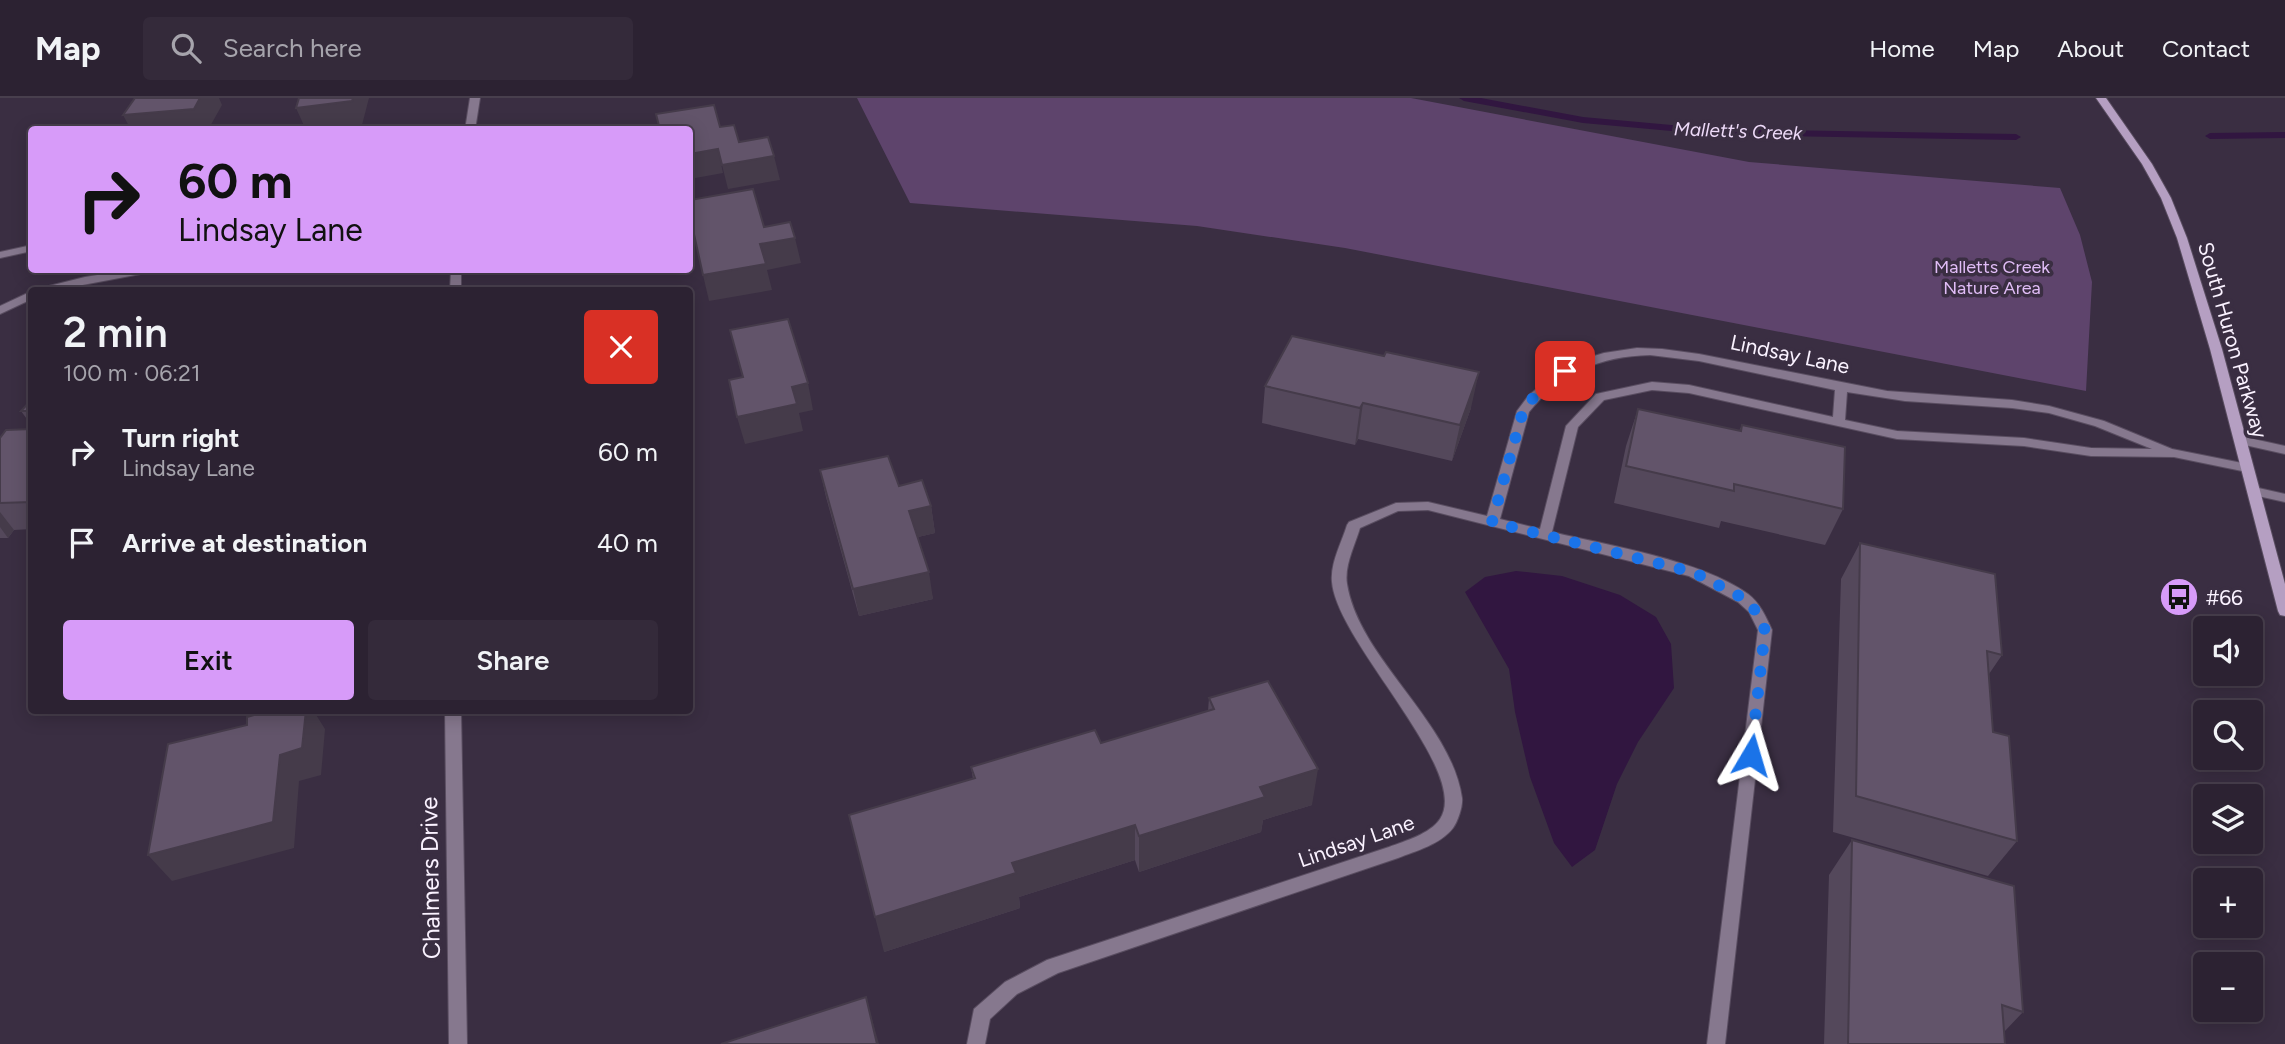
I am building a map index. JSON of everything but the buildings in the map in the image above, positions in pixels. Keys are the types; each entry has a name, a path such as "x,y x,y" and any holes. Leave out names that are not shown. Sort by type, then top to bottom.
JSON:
{"main road":[{"name":"South Huron Parkway","path":"2101,98 2121,123 2147,164 2166,198 2182,238 2240,440 2285,611"}],"street":[{"path":"471,126 475,98"},
{"path":"0,255 28,249"},
{"path":"60,287 131,273"},
{"path":"0,311 28,296"},
{"name":"Lindsay Lane","path":"1492,522 1523,411 1541,388 1565,371 1597,359 1634,352 1686,354 1888,396 2042,409 2095,419 2174,453"},
{"name":"Lindsay Lane","path":"1545,534 1572,426 1600,397 1653,386 1689,388 1897,435 2024,442 2091,452 2174,453 2247,468"},
{"path":"1839,422 1841,386"},
{"path":"2240,440 2285,450"},
{"path":"2254,491 2285,498"},
{"name":"Lindsay Lane","path":"976,1044 981,1015 1011,988 1053,966 1392,853 1427,840 1450,821 1457,796 1447,768 1353,624 1339,583 1354,525 1372,515 1396,507 1427,506 1693,572 1743,598 1754,609 1765,630 1716,1044"},
{"name":"Chalmers Drive","path":"453,714 458,1044"}],"green space":[{"name":"Malletts Creek Nature Area","path":"857,98 1411,98 1749,162 2060,188 2080,235 2092,282 2086,391 1345,248 1197,226 910,203"}],"shaded area":[{"path":"1516,571 1562,576 1620,595 1656,617 1671,644 1674,688 1638,742 1617,784 1595,850 1572,867 1554,843 1530,777 1515,712 1509,669 1465,592 1485,577"}],"waterway":[{"name":"Mallett's Creek","path":"1464,98 1583,120 1716,132 2016,137"},
{"name":"Mallett's Creek","path":"2210,136 2285,135"}],"place":[{"name":"#66","path":"2179,597"}],"route":[{"path":"1565,371 1541,388 1523,411 1492,522 1693,572 1743,598 1754,609 1765,630 1751,755"}]}
